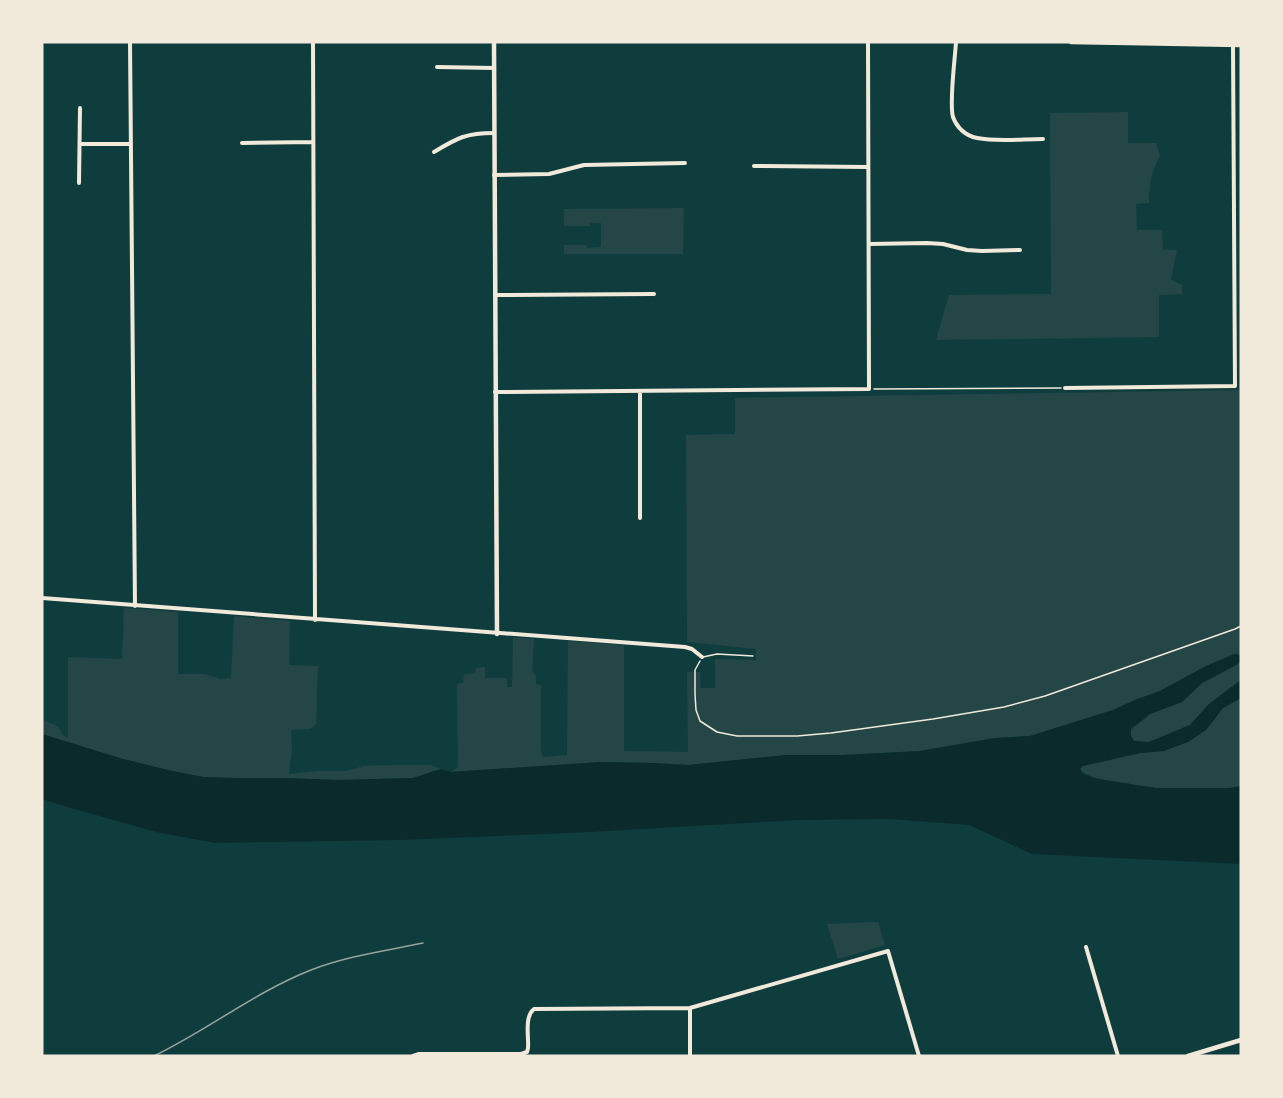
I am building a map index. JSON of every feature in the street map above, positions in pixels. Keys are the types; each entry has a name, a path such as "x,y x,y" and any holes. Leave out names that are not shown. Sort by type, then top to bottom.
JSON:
{"street":[{"path":"130,42 135,606"},
{"path":"313,42 315,620"},
{"path":"494,42 497,634"},
{"path":"495,392 869,389 868,42"},
{"path":"956,42 951,107 953,118 964,133 988,140 1043,139"},
{"path":"1071,42 1241,45"},
{"path":"1065,388 1235,386 1233,45"},
{"path":"437,68 494,68"},
{"path":"80,108 80,183"},
{"path":"434,152 462,136 494,133"},
{"path":"242,143 313,142"},
{"path":"80,144 131,144"},
{"path":"495,175 549,174 584,165 685,163"},
{"path":"754,166 868,167"},
{"path":"868,244 927,243 967,250 1020,250"},
{"path":"495,295 654,294"},
{"path":"640,392 640,518"},
{"path":"42,598 685,647 692,649 702,657"},
{"path":"1086,947 1118,1056"},
{"path":"413,1056 419,1054 519,1054 527,1052 530,1012 539,1009 690,1008 888,951 919,1056"},
{"path":"690,1008 690,1056"},
{"path":"1188,1056 1241,1040"}],"lane":[{"path":"702,657 714,654 753,656"}],"path":[{"path":"869,389 1065,388"},
{"path":"702,657 695,670 696,710 700,721 717,732 737,736 797,736 933,719 1045,696 1241,626"}],"shaded area":[{"path":"1128,112 1128,143 1156,143 1160,156 1151,179 1149,203 1136,204 1137,230 1162,230 1163,250 1177,250 1171,280 1182,285 1182,294 1159,295 1159,337 936,340 949,295 1051,294 1050,113"},
{"path":"684,208 683,254 564,254 564,245 601,247 601,223 590,223 590,226 564,226 564,209"},
{"path":"1241,390 1241,655 1234,654 1206,666 1160,691 1113,710 1030,736 995,738 920,751 786,755 688,765 601,762 451,772 458,767 457,684 463,683 464,674 475,673 476,668 485,667 485,678 507,678 507,687 512,687 513,637 534,639 532,670 536,677 536,684 541,685 541,751 543,757 567,755 568,641 624,645 624,751 688,752 687,672 700,672 701,688 715,688 715,659 756,660 756,649 687,642 686,435 735,434 735,398"},
{"path":"124,608 178,612 178,674 205,674 220,679 231,678 234,616 290,621 289,665 318,666 316,724 310,729 291,730 292,749 289,774 346,771 364,766 431,765 441,769 413,778 339,780 203,777 123,759 42,734 42,720 55,725 68,738 68,657 122,659"},
{"path":"1235,654 1241,655 1238,664 1202,683 1182,702 1150,714 1131,729 1131,736 1134,741 1149,742 1190,725 1209,704 1241,680 1241,698 1223,708 1206,730 1188,742 1164,751 1140,753 1083,766 1080,769 1082,773 1093,778 1156,788 1241,786 1241,864 1032,854 969,825 890,819 798,820 401,840 215,843 156,832 42,799 42,734 123,759 172,771 203,777 235,778 339,780 413,778 441,769 451,772 601,762 688,765 786,755 920,751 995,738 1030,736 1113,710 1160,691 1206,666"},
{"path":"1241,659 1241,680 1209,704 1190,725 1149,742 1134,741 1131,729 1150,714 1182,702 1202,683 1238,664"},
{"path":"1241,698 1241,786 1164,789 1104,780 1093,777 1080,769 1083,766 1140,753 1164,751 1206,730 1223,708"},
{"path":"878,922 885,945 838,959 827,924"}],"railway":[{"path":"154,1056 270,989 311,970 352,957 423,943"}]}
